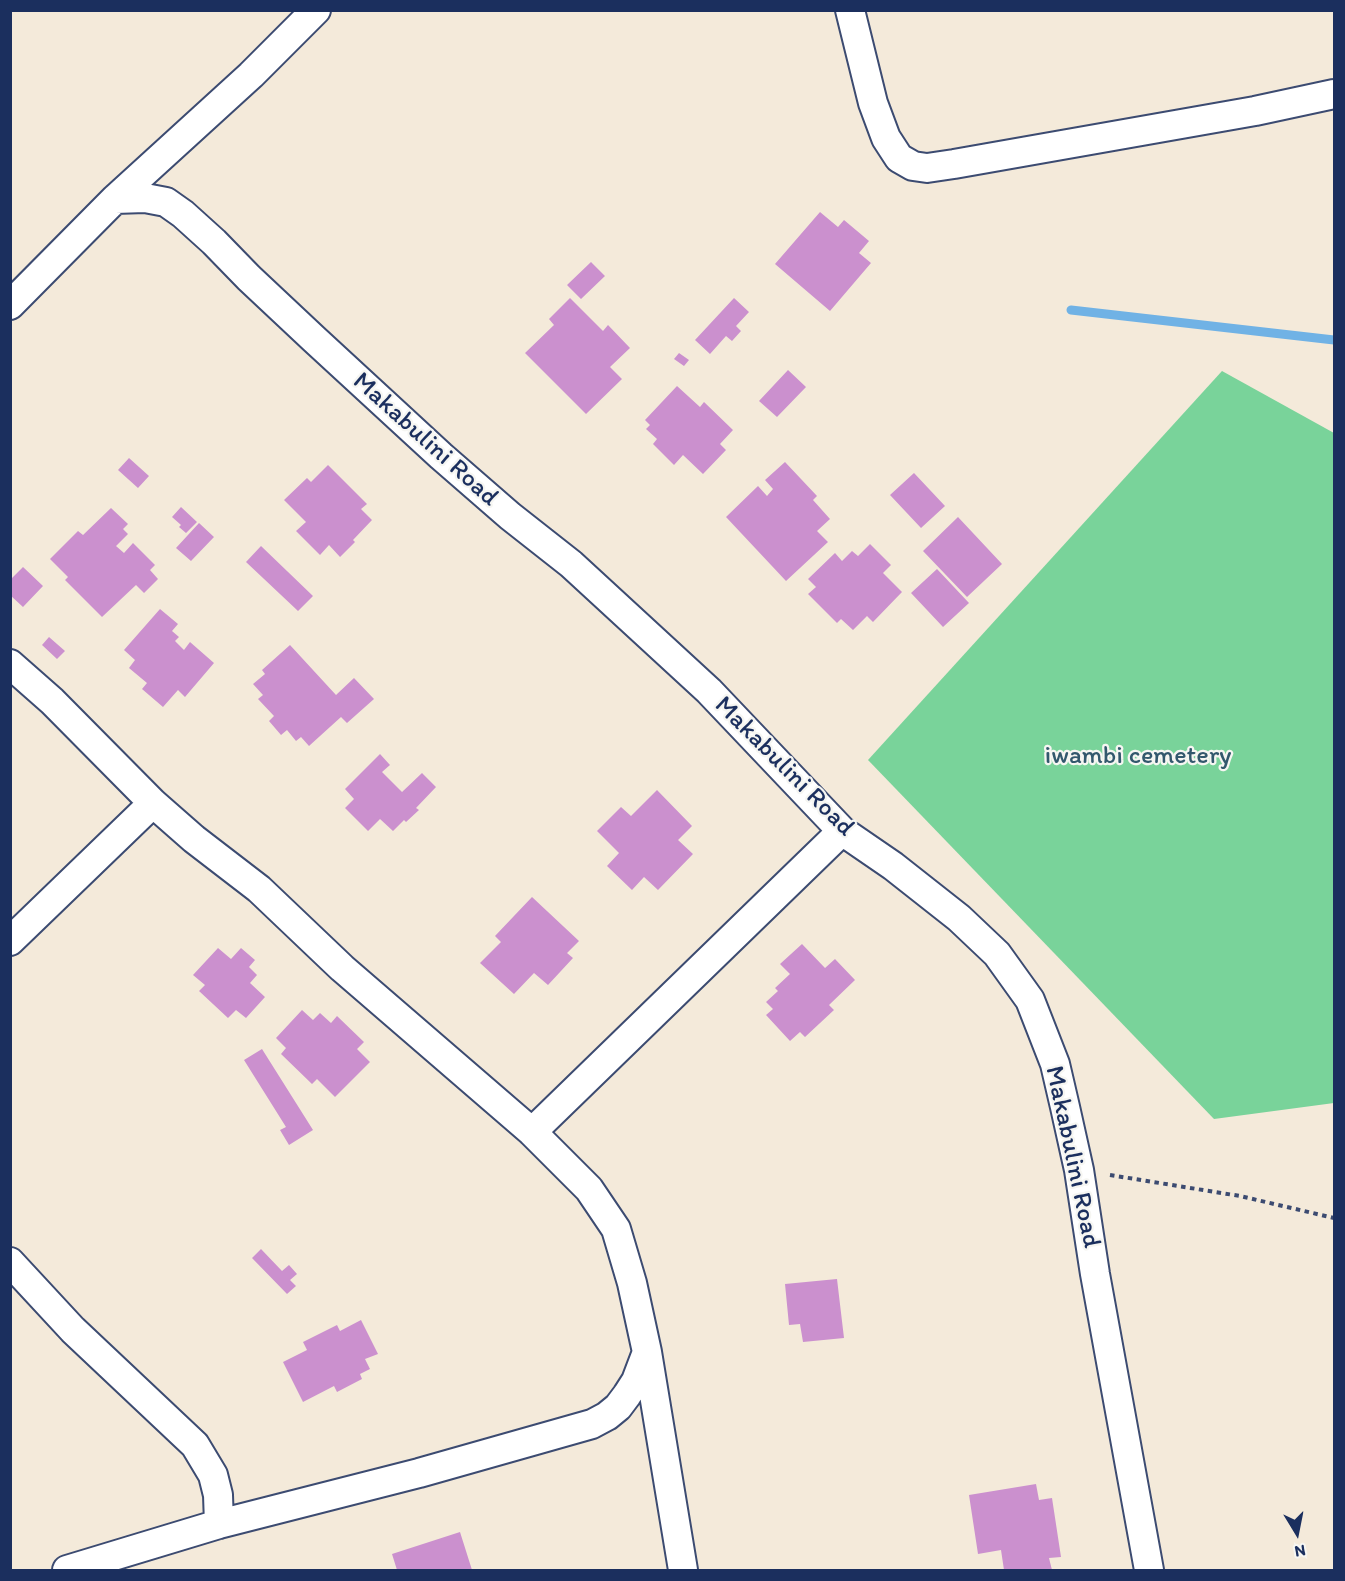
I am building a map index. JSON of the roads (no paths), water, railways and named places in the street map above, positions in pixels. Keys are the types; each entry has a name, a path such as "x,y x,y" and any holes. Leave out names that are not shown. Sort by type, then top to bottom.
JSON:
{"street":[{"path":"10,305 115,200 251,75 316,10"},
{"path":"850,10 873,103 886,138 899,158 913,166 927,168 954,164 1256,111 1335,94"},
{"name":"Makabulini Road","path":"115,200 145,198 166,202 183,214 441,456 510,516 571,564 692,675 842,831 959,918 997,954 1030,1000 1055,1064 1080,1170 1095,1274 1149,1570"},
{"path":"10,664 52,701 153,803 194,839 259,889 342,969 532,1132 589,1189 616,1229 632,1283 684,1570"},
{"path":"10,941 153,803"},
{"path":"532,1132 842,831"},
{"path":"10,1262 73,1329 195,1445 213,1475 218,1496 219,1524"},
{"path":"67,1570 219,1524 419,1473 592,1424 618,1407 627,1395 636,1381 646,1352"}],"waterway":[{"path":"1071,310 1334,340"}],"park label":[{"name":"iwambi cemetery","path":"1138,756"}]}
